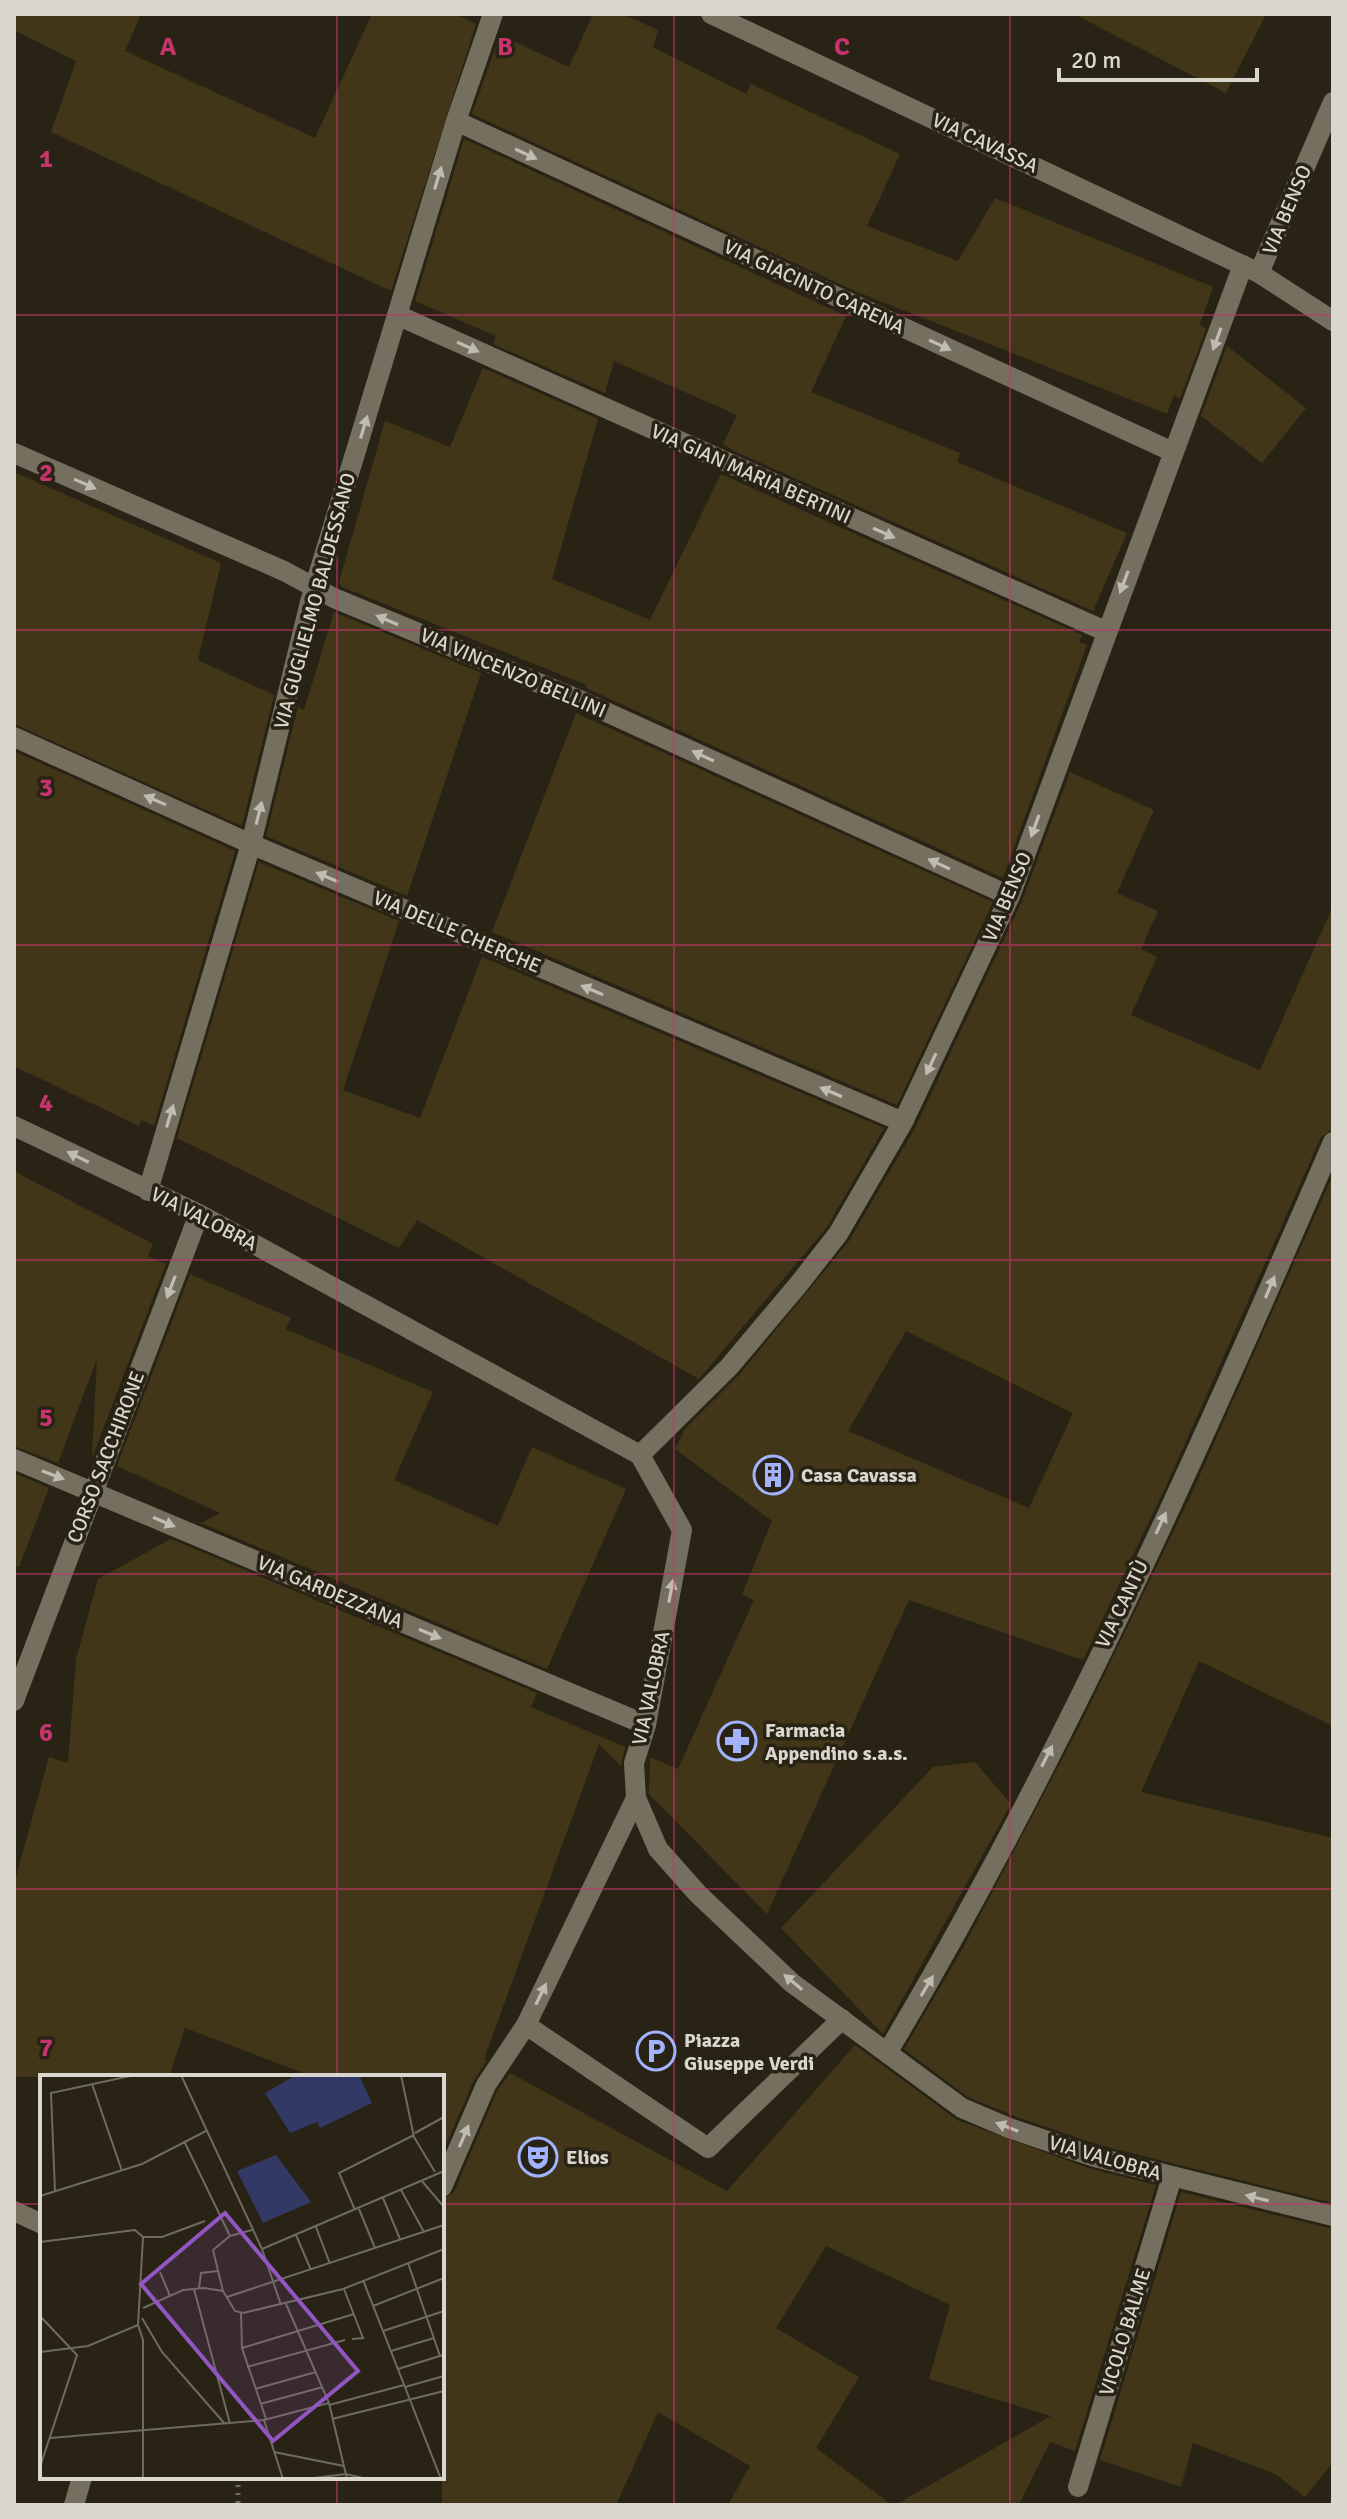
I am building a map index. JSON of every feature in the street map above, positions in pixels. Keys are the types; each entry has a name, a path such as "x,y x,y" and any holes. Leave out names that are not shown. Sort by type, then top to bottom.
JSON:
{"street":[{"name":"VIA GUGLIELMO BALDESSANO","path":"148,1191 251,844 315,589 456,121 493,14"},
{"name":"VIA CAVASSA","path":"711,14 1251,269 1333,321"},
{"name":"VIA BENSO","path":"640,1455 729,1367 798,1285 838,1234 903,1122 1010,896 1173,452 1251,269 1333,102"},
{"name":"VIA GIACINTO CARENA","path":"456,121 1173,452"},
{"name":"VIA GIAN MARIA BERTINI","path":"397,315 1105,631"},
{"name":"VIA VINCENZO BELLINI","path":"14,453 284,571 315,589 582,701 1010,896"},
{"name":"VIA DELLE CHERCHE","path":"14,737 251,844 903,1122"},
{"name":"VIA VALOBRA","path":"14,1126 199,1214 640,1455 682,1530 646,1725 634,1763 636,1798 658,1849 698,1894 792,1983 962,2108 1009,2128 1095,2157 1333,2216"},
{"name":"VIA CANTÙ","path":"887,2053 958,1935 1119,1612 1239,1358 1333,1142"},
{"name":"CORSO SACCHIRONE","path":"14,1701 199,1214"},
{"name":"VIA GARDEZZANA","path":"14,1459 646,1725"},
{"path":"444,2182 486,2085 526,2025 636,1798"},
{"path":"526,2025 708,2148 842,2019"},
{"name":"VICOLO BALME","path":"1078,2487 1172,2177"},
{"path":"14,2211 40,2223"},
{"path":"74,2505 81,2479"}],"path":[{"path":"238,2479 238,2505"}],"building":[{"path":"14,14 141,14 125,51 315,138 372,14 455,14 476,24 391,291 51,132 76,61 14,30"},
{"path":"593,14 622,14 658,30 653,47 746,94 751,84 900,154 867,226 958,261 995,198 1213,287 1200,324 1206,329 1180,399 1174,395 1167,414 857,292 472,114 500,35 569,67"},
{"path":"1074,14 1266,14 1226,93"},
{"path":"464,139 846,316 811,392 960,453 957,462 1127,533 1093,611 732,450 723,444 737,415 614,361 605,393 493,344 496,336 415,301"},
{"path":"1227,346 1306,408 1262,463 1201,416"},
{"path":"483,368 598,419 552,579 650,620 721,474 1082,635 1079,642 1087,645 1003,878 586,688 587,685 342,587 339,582 385,421 450,447"},
{"path":"14,472 221,563 198,660 274,695 242,826 14,724"},
{"path":"334,612 481,673 407,896 266,836 298,707 304,710"},
{"path":"576,713 993,902 897,1105 492,932"},
{"path":"14,751 235,851 154,1126 141,1120 139,1126 14,1066"},
{"path":"1070,772 1154,810 1117,893 1158,911 1141,949 1157,957 1131,1015 1260,1070 1333,906 1333,1129 1321,1137 1167,1484 1083,1660 909,1600 767,1914 649,1794 650,1757 678,1769 754,1600 742,1594 772,1521 675,1449 685,1429 739,1375 849,1241 915,1128 1022,901","holes":["906,1331 1073,1413 1029,1508 848,1431"]},
{"path":"259,862 399,921 343,1090 420,1118 482,957 884,1128 827,1227 699,1379 417,1220 399,1248 177,1138"},
{"path":"14,1171 153,1244 148,1256 166,1264 92,1458 97,1358 58,1463 14,1446"},
{"path":"1333,1175 1333,1726 1199,1661 1141,1792 1333,1838 1333,2203 1099,2145 1014,2116 968,2097 904,2049 962,1950 1080,1725 1191,1495"},
{"path":"190,1274 291,1318 286,1329 433,1392 394,1480 498,1526 532,1447 626,1489 547,1669 201,1523 220,1513 117,1466"},
{"path":"14,1473 49,1488 19,1567 14,1566"},
{"path":"171,1539 537,1693 531,1707 625,1747 621,1766 599,1744 484,2059 487,2060 474,2080 444,2149 444,2075 309,2075 185,2028 170,2075 14,2077 14,1884 49,1757 68,1763 76,1659 98,1579"},
{"path":"975,1762 1011,1804 883,2034 781,1928 933,1767"},
{"path":"855,2045 957,2120 1091,2169 1156,2185 1075,2451 1050,2442 1019,2505 895,2505 1051,2416 929,2379 950,2305 826,2246 776,2328 859,2377 816,2448 892,2505 728,2505 750,2466 658,2412 616,2505 442,2505 444,2199 454,2192 497,2091 510,2073 727,2191"},
{"path":"1181,2192 1333,2229 1333,2462 1305,2497 1275,2474 1193,2443 1181,2487 1100,2460"}],"place":[{"name":"Casa Cavassa","path":"773,1475"},
{"name":"Farmacia Appendino s.a.s.","path":"737,1741"},
{"name":"Piazza Giuseppe Verdi","path":"656,2051"},
{"name":"Elios","path":"538,2157"}]}
